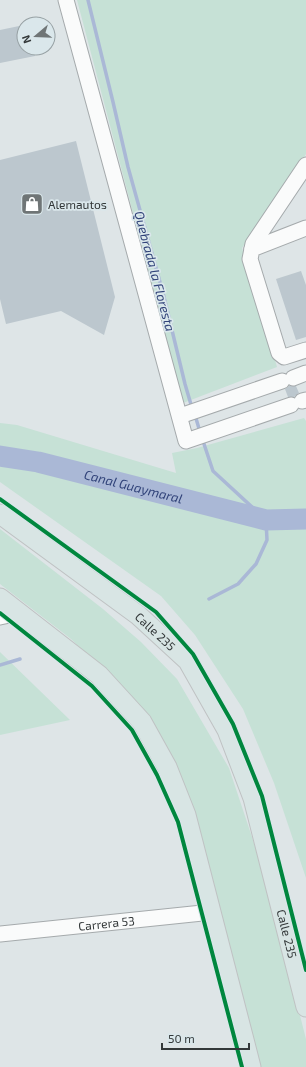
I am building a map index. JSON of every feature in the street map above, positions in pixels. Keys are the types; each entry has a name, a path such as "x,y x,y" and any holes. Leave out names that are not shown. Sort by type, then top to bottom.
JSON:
{"main road":[{"name":"Calle 235","path":"0,514 138,615 188,661 227,730 254,798 306,1007"},
{"path":"0,598 99,676 142,722 167,767 186,815 251,1067"}],"street":[{"path":"66,0 186,441 300,402"},
{"path":"306,165 253,244 250,259 279,353 284,357 306,350"},
{"path":"252,249 306,228"},
{"path":"180,416 294,377"},
{"path":"0,617 19,613"},
{"name":"Carrera 53","path":"0,934 212,912"}],"green space":[{"path":"77,0 306,0 306,154 277,199 242,248 277,367 183,403"},
{"path":"304,418 306,421 306,878 274,783 243,709 195,635 161,596 0,482 0,423 17,425 176,473 172,453 197,448"},
{"path":"0,529 103,609 141,642 177,679 229,768 262,867 306,1039 306,1067 259,1067 185,794 146,712 71,639 0,584"},
{"path":"0,652 70,720 0,735"}],"building":[{"path":"16,27 16,56 35,56 0,63 0,30"},
{"path":"76,141 115,297 104,335 61,311 6,324 0,299 0,160"},
{"path":"301,271 306,285 306,337 296,340 276,279"},
{"path":"289,386 296,386 299,393 294,397 288,397 285,389"}],"waterway":[{"name":"Quebrada la Floresta","path":"88,0 128,167 163,293 192,408"},
{"name":"Quebrada la Floresta","path":"195,415 200,432"},
{"name":"Quebrada la Floresta","path":"202,438 213,471 266,520 267,540 256,564 238,584 209,599"},
{"name":"Canal Guaymaral","path":"0,456 38,462 266,520 306,519"},
{"name":"Canal Guaymaral","path":"0,665 20,659"}],"cycle path":[{"path":"0,499 156,612 193,654 233,724 262,796 306,970"},
{"path":"0,613 92,686 132,730 157,775 178,822 242,1067"}],"place":[{"name":"Alemautos","path":"32,204"}]}
